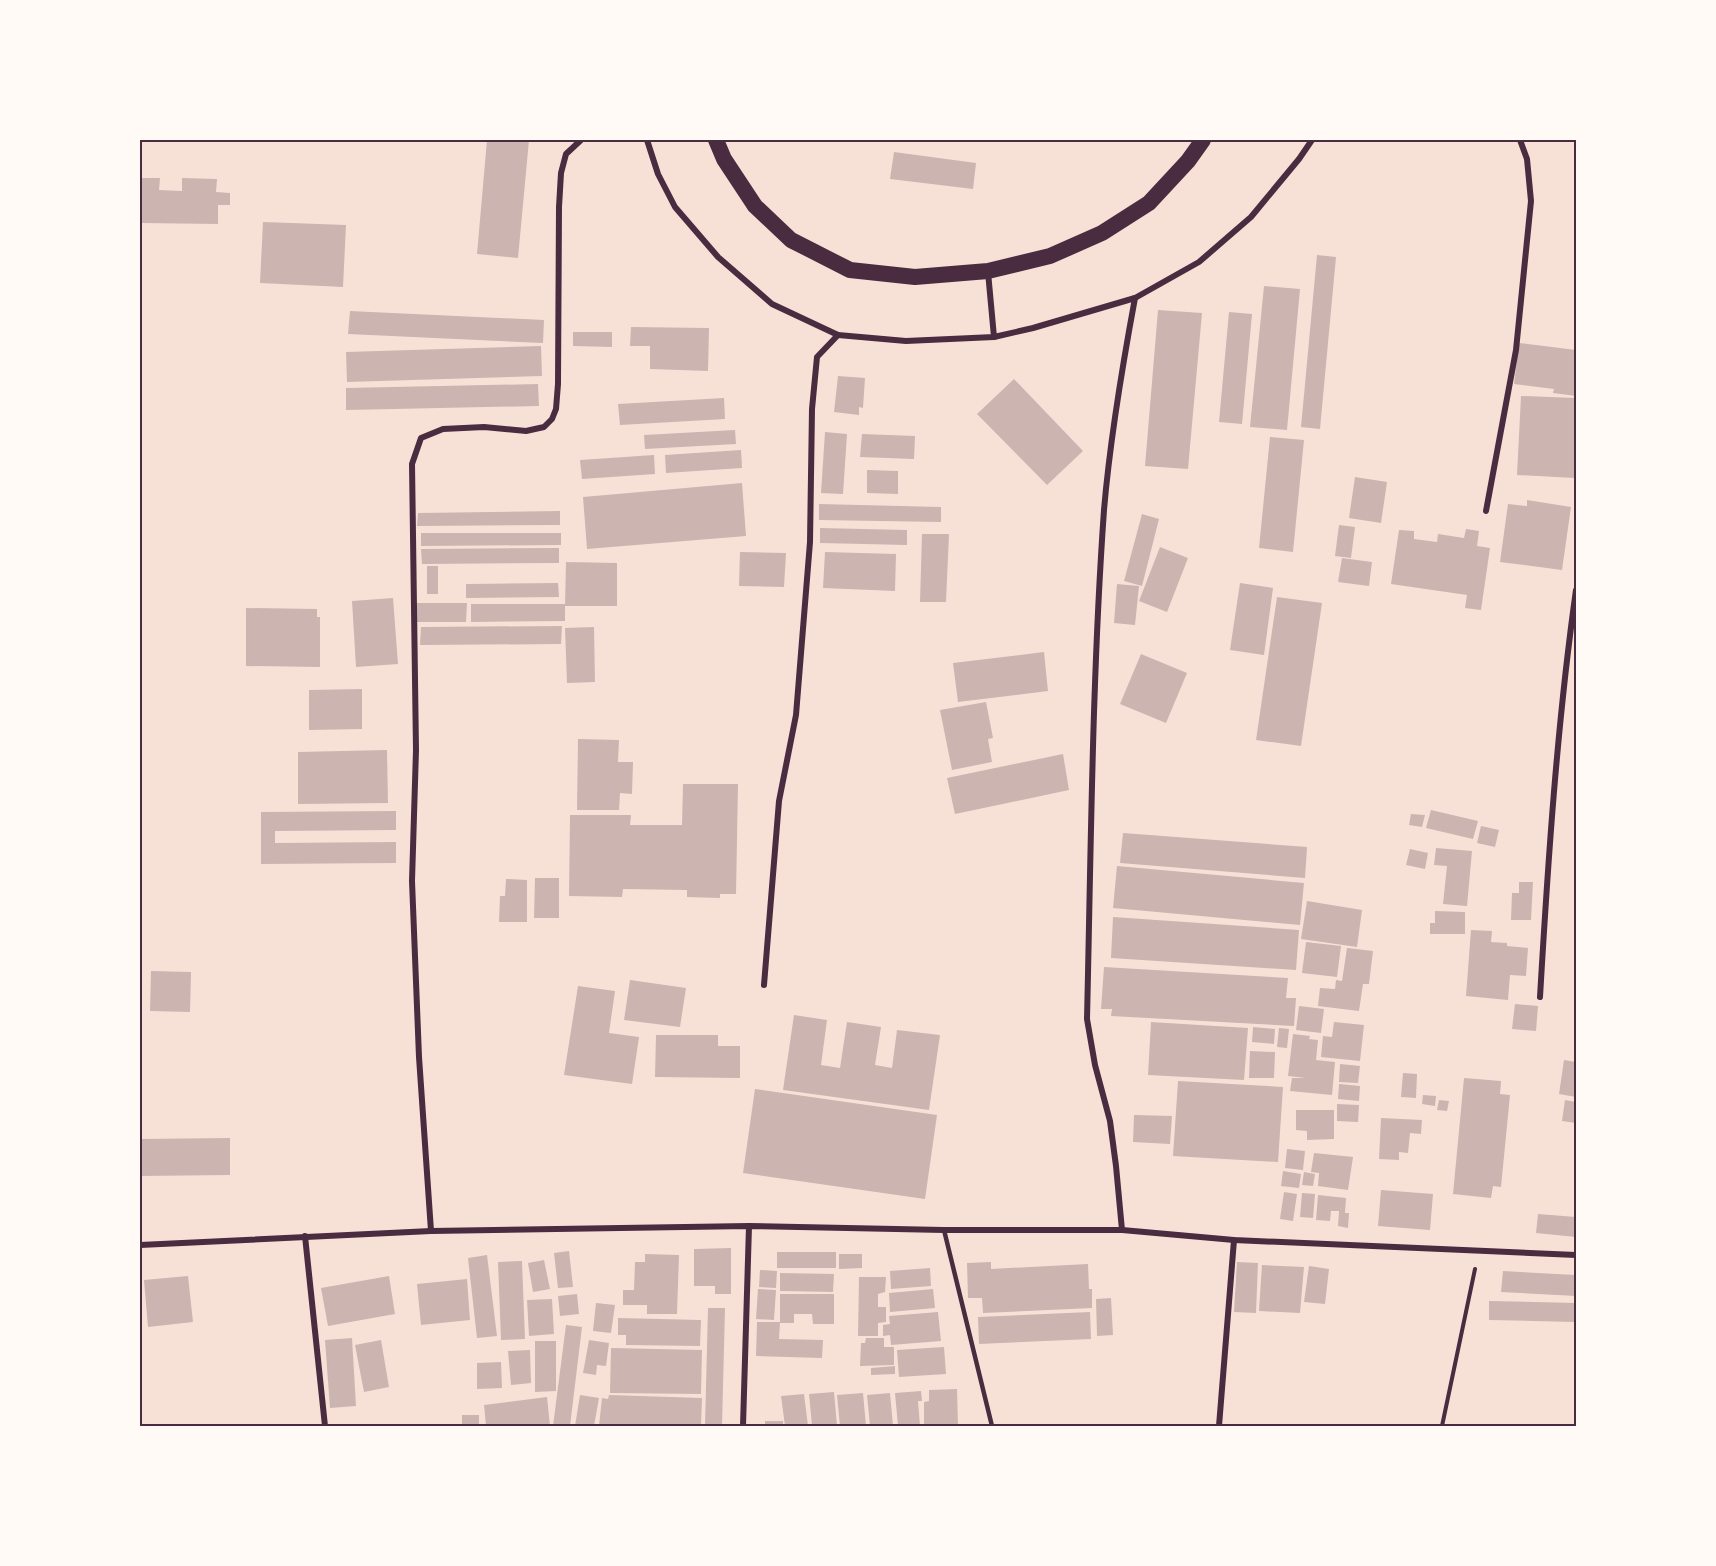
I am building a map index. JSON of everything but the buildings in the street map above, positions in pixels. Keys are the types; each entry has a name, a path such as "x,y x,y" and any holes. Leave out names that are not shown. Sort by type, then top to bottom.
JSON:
{"highway":[{"path":"716,140 724,159 755,206 791,240 850,270 915,277 988,271 1050,256 1102,233 1149,203 1188,161 1203,140"},
{"path":"722,140 724,159"}],"street":[{"path":"431,1231 419,1058 412,881 416,727 412,464 421,438 443,429 484,427 526,431 544,427 552,419 556,409 558,384 561,173 566,154 581,140"},
{"path":"647,140 658,174 675,207 718,257 772,304 838,335 906,341 994,337 1135,298 1199,262 1251,217 1312,140"},
{"path":"1486,511 1516,350 1530,212 1527,159 1520,140"},
{"path":"988,271 994,337"},
{"path":"1122,1230 1110,1120 1095,1065 1088,1019 1095,698 1104,509 1121,375 1135,298"},
{"path":"764,985 779,801 796,715 810,542 812,408 817,357 838,335"},
{"path":"1540,996 1548,858 1567,653 1576,590"},
{"path":"743,1426 749,1226"},
{"path":"140,1245 431,1231 749,1226 944,1230 1122,1230 1234,1240 1576,1255"},
{"path":"305,1236 324,1426"},
{"path":"1219,1426 1234,1240"}],"lane":[{"path":"944,1230 992,1426"}],"path":[{"path":"1442,1426 1479,1251"}]}
